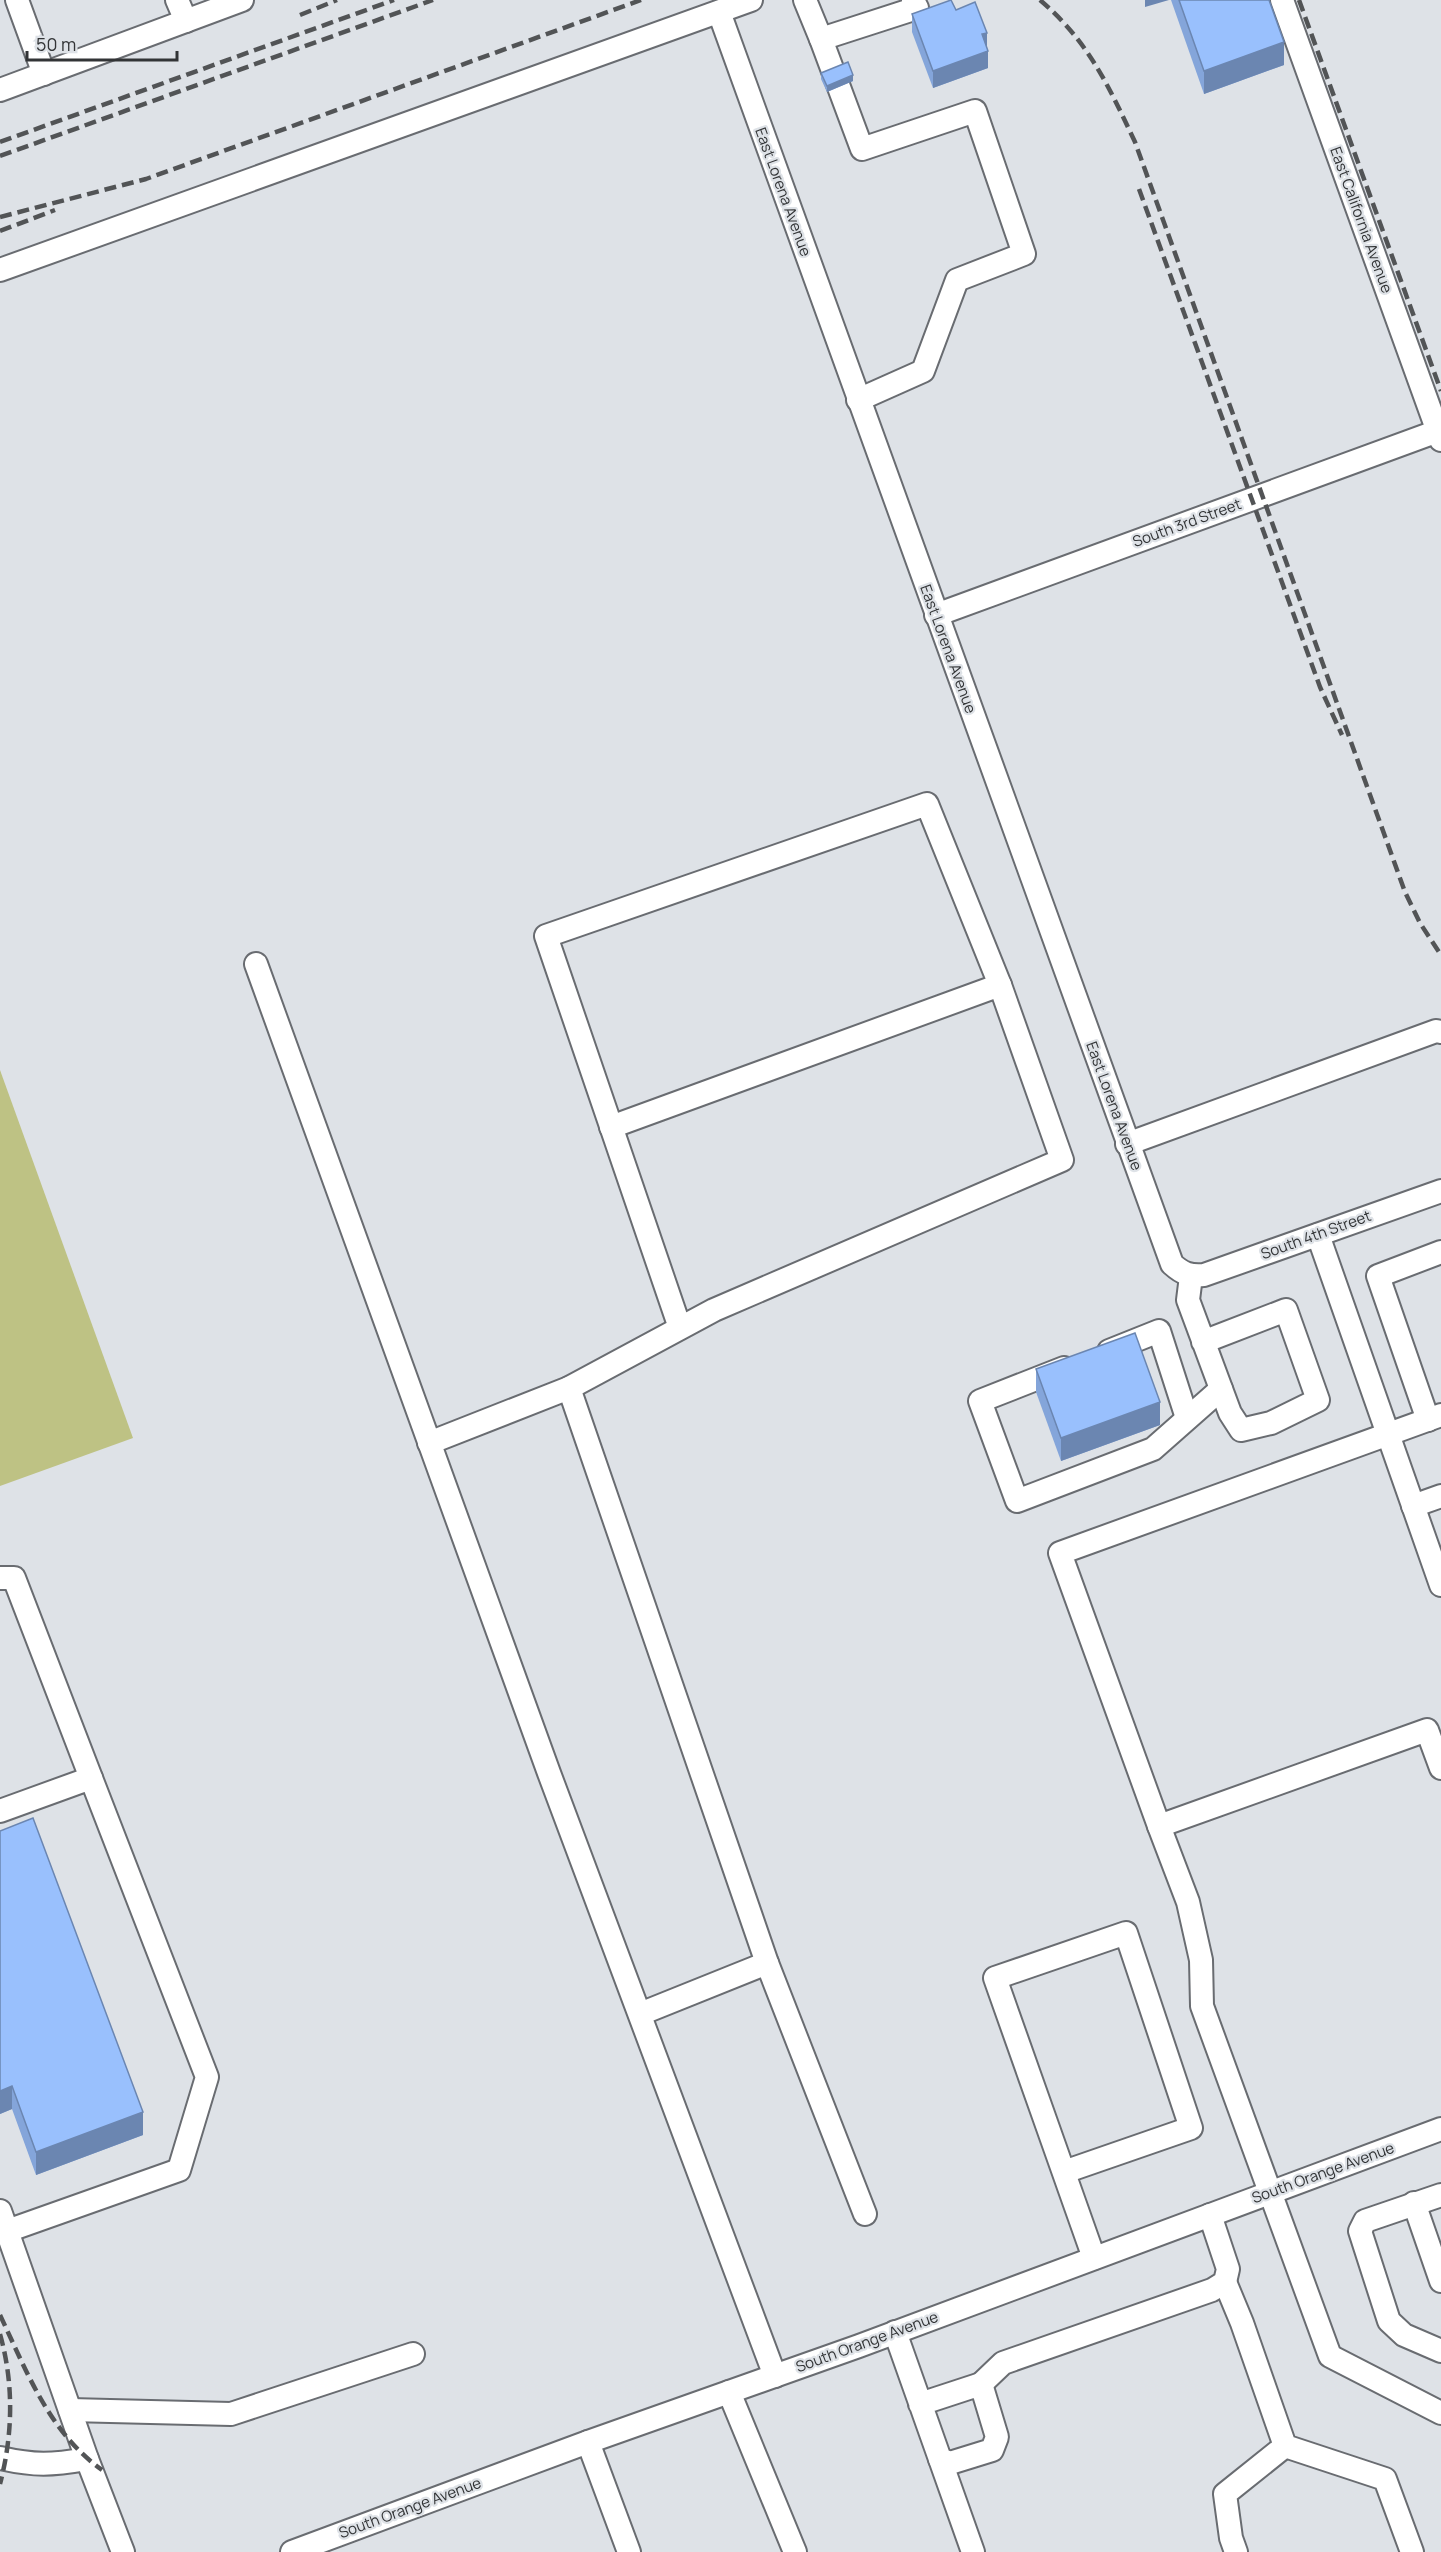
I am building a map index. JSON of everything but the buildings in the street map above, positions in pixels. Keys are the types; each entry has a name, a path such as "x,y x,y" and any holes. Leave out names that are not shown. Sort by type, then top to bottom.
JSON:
{"street":[{"path":"17,0 44,74"},
{"path":"177,0 186,21"},
{"path":"0,90 243,0"},
{"path":"0,270 751,0"},
{"path":"806,0 862,148 975,111 1024,254 957,280 923,371 858,400"},
{"path":"821,39 916,8 913,0"},
{"name":"East California Avenue","path":"1282,0 1439,436"},
{"name":"East Lorena Avenue","path":"719,12 1127,1144 1172,1264 1182,1273 1191,1276"},
{"name":"South 3rd Street","path":"936,615 1439,436"},
{"path":"429,1443 569,1388 714,1310 1062,1160 1000,985 927,804 546,936 680,1328"},
{"path":"256,964 429,1443 774,2376"},
{"path":"611,1127 1000,985"},
{"path":"1127,1144 1425,1035 1441,1032"},
{"name":"South 4th Street","path":"1191,1276 1223,1269 1441,1191"},
{"path":"1318,1234 1441,1585"},
{"path":"1441,1252 1378,1276 1434,1417 1060,1553 1188,1902 1201,1960 1202,2006 1330,2356 1441,2413"},
{"path":"1191,1276 1188,1300 1203,1342 1230,1413 1241,1430 1271,1423 1318,1400 1286,1310 1203,1342"},
{"path":"1187,1418 1159,1331 980,1401 1017,1501 1153,1449 1221,1389"},
{"path":"569,1388 767,1963 865,2214"},
{"path":"1413,1506 1441,1496"},
{"path":"0,1578 14,1578 207,2077 179,2170 4,2221 87,2459 123,2552"},
{"path":"1160,1826 1434,1727 1441,1768"},
{"path":"0,1811 91,1778"},
{"path":"1064,2172 1191,2128 1126,1933 995,1978 1094,2258"},
{"path":"640,2014 767,1963"},
{"name":"South Orange Avenue","path":"295,2551 588,2442 895,2332 1441,2129"},
{"path":"1441,2195 1365,2221 1360,2232 1389,2322 1404,2335 1441,2351"},
{"path":"1414,2203 1441,2281"},
{"path":"1210,2215 1228,2269 1225,2282 1242,2323 1285,2446"},
{"path":"920,2404 981,2384 1003,2363 1212,2290 1225,2282"},
{"path":"895,2332 974,2552"},
{"path":"70,2410 231,2414 414,2354"},
{"path":"940,2458 950,2463 992,2450 998,2437 981,2384"},
{"path":"729,2392 795,2552"},
{"path":"588,2442 629,2552"},
{"path":"1236,2552 1231,2538 1225,2494 1285,2446"},
{"path":"1285,2446 1385,2479 1412,2552"},
{"path":"0,2458 27,2464 50,2465 87,2459"}],"green space":[{"path":"0,1070 133,1438 0,1486"}],"railway":[{"path":"300,15 337,0"},
{"path":"0,142 394,0"},
{"path":"0,156 433,0"},
{"path":"0,217 146,179 641,0"},
{"path":"1040,0 1072,32 1096,65 1135,142 1405,892 1420,923 1441,955"},
{"path":"1299,0 1441,391"},
{"path":"1139,189 1320,687 1342,735"},
{"path":"0,231 55,210"},
{"path":"0,2315 41,2400 68,2438 102,2470"},
{"path":"0,2334 10,2390 9,2428 0,2484"}]}
